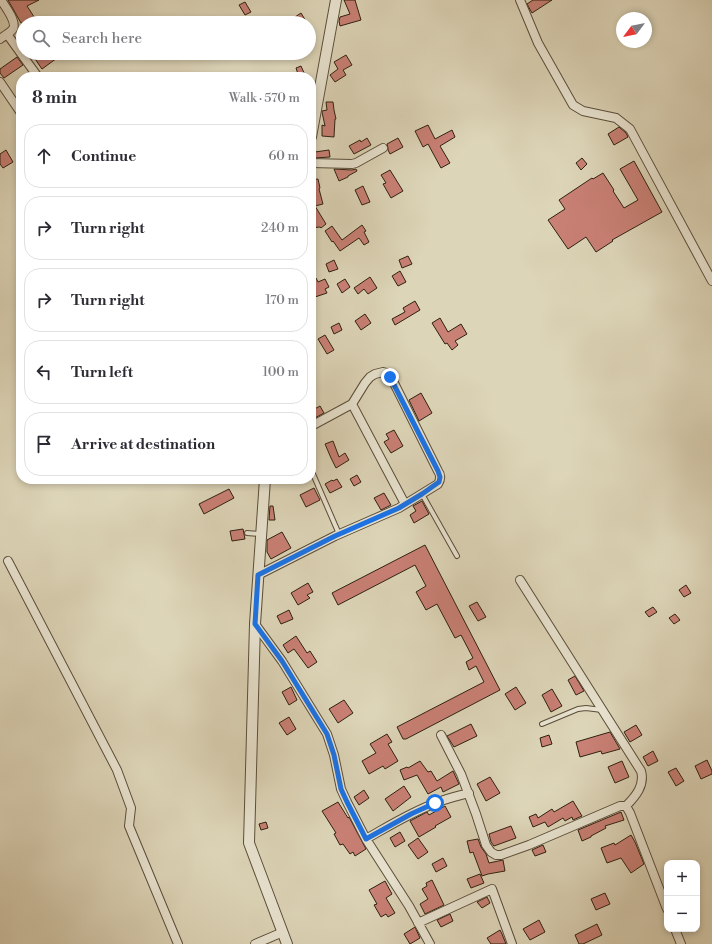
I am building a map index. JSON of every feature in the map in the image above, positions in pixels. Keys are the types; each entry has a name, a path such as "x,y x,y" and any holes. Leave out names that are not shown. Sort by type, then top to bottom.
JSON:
{"street":[{"path":"1,0 14,24 13,28 4,36 16,50"},
{"path":"316,109 336,0"},
{"path":"520,0 538,43 573,105 583,111 616,118 630,128 712,281"},
{"path":"24,60 34,72"},
{"path":"0,82 16,106"},
{"path":"316,163 352,164 383,148"},
{"path":"258,575 339,534 405,504 438,484 440,480 440,474 390,377 383,372 378,372 370,377 352,404 316,424"},
{"path":"352,404 405,504"},
{"path":"264,484 257,533 258,575 255,624 249,843 287,944"},
{"path":"8,561 117,770 131,808 129,826 178,944"},
{"path":"441,735 469,793 486,845 491,852 496,855 529,845 620,806 626,806 636,796 643,776 641,771 520,580"},
{"path":"255,624 282,661 327,734 334,755 341,789 347,802 366,839 409,906 430,944"},
{"path":"366,839 411,814 435,803 469,793"},
{"path":"626,806 664,901"},
{"path":"418,923 492,889 512,944"},
{"path":"254,944 282,932"},
{"path":"676,932 681,944"}],"lane":[{"path":"316,481 339,534"},
{"path":"422,494 457,556"},
{"path":"247,533 257,533"},
{"path":"542,724 578,709 586,708 603,710"}],"building":[{"path":"8,0 39,0 27,6 33,16 17,16"},
{"path":"344,0 355,0 361,20 340,26 340,17 350,14"},
{"path":"533,0 552,0 532,13 527,4"},
{"path":"245,2 251,12 245,15 239,5"},
{"path":"346,55 352,65 343,70 346,75 335,82 330,75 338,69 334,62"},
{"path":"16,58 16,60 19,60 23,65 4,78 0,73 0,69"},
{"path":"36,60 54,60 42,69"},
{"path":"301,66 304,72 297,72 296,68"},
{"path":"326,102 333,102 336,119 334,137 322,136 322,125 325,126 322,111 327,110"},
{"path":"428,125 435,139 452,130 455,137 440,146 450,163 441,168 428,144 423,147 415,131"},
{"path":"619,127 628,137 614,145 608,134"},
{"path":"367,138 371,145 354,154 349,146 360,140 361,142"},
{"path":"398,138 403,147 390,154 387,144"},
{"path":"6,150 13,162 3,168 0,164 0,154"},
{"path":"329,150 330,157 316,158 316,152"},
{"path":"582,158 587,164 581,170 576,163"},
{"path":"634,161 662,212 612,240 613,241 596,252 586,237 568,249 548,220 565,209 559,200 592,178 593,179 603,173 624,208 638,200 620,169"},
{"path":"334,169 356,169 357,171 339,181"},
{"path":"390,170 403,191 391,198 383,184 386,183 381,175"},
{"path":"316,179 318,179 323,204 316,206"},
{"path":"363,186 370,202 362,205 355,190"},
{"path":"316,208 326,224 321,228 316,227"},
{"path":"362,225 366,231 364,232 369,242 364,245 359,238 340,251 325,231 332,226 342,240"},
{"path":"408,256 412,264 402,268 399,260"},
{"path":"334,260 338,269 329,272 326,264"},
{"path":"400,271 406,282 398,286 392,276"},
{"path":"370,277 377,288 368,294 364,289 358,294 354,288"},
{"path":"316,278 318,282 325,279 329,287 325,289 327,293 316,297"},
{"path":"345,279 350,287 342,293 337,284"},
{"path":"415,301 420,310 395,325 392,319 405,312 403,308"},
{"path":"365,314 371,323 361,330 355,321"},
{"path":"440,318 448,332 461,324 467,334 455,341 458,345 452,350 447,343 445,344 432,323"},
{"path":"339,323 342,330 334,334 331,327"},
{"path":"325,335 334,350 327,354 318,339"},
{"path":"421,393 432,413 419,421 409,400"},
{"path":"320,406 324,413 316,417 316,408"},
{"path":"394,430 403,446 391,453 384,442 389,439 386,434"},
{"path":"333,441 339,457 345,453 349,460 336,468 325,444"},
{"path":"357,475 361,482 354,486 350,479"},
{"path":"337,479 342,487 330,493 325,484"},
{"path":"314,488 320,500 306,507 300,495"},
{"path":"229,489 234,498 204,514 199,504"},
{"path":"384,493 391,505 381,510 374,498"},
{"path":"422,501 429,514 414,523 410,515 416,511 413,506"},
{"path":"270,506 273,506 275,520 269,520"},
{"path":"243,529 245,539 232,541 230,531"},
{"path":"282,532 291,548 271,559 267,552 267,540"},
{"path":"425,545 500,690 406,739 403,739 397,727 484,682 476,666 469,670 466,662 473,658 461,635 455,638 437,604 426,610 416,592 426,586 415,565 338,605 332,593"},
{"path":"308,583 313,592 307,595 310,598 298,605 291,593"},
{"path":"686,585 691,593 684,597 679,590"},
{"path":"477,602 486,617 478,621 469,606"},
{"path":"653,607 657,612 649,617 645,612"},
{"path":"289,610 293,619 281,624 277,616"},
{"path":"675,614 680,620 674,624 669,618"},
{"path":"296,636 307,653 310,651 317,662 308,668 294,649 288,653 283,645"},
{"path":"575,676 584,691 576,695 568,680"},
{"path":"291,687 297,700 289,705 282,692"},
{"path":"516,687 526,703 515,710 505,694"},
{"path":"552,689 562,706 551,712 542,695"},
{"path":"344,700 353,713 338,723 329,709"},
{"path":"289,717 296,729 287,735 279,723"},
{"path":"471,724 477,736 454,747 447,736"},
{"path":"636,725 642,735 630,742 624,732"},
{"path":"610,732 620,749 602,754 601,751 580,757 576,742"},
{"path":"387,734 392,742 388,744 398,761 385,769 383,766 369,774 362,761 376,753 370,744"},
{"path":"549,735 552,744 542,747 540,738"},
{"path":"653,751 658,761 648,766 643,757"},
{"path":"707,760 712,774 701,779 695,766"},
{"path":"420,761 428,772 431,771 437,781 453,771 459,784 443,792 441,787 428,794 417,775 404,780 400,770 407,767 408,768"},
{"path":"622,761 629,777 615,783 608,767"},
{"path":"676,768 684,781 676,786 668,772"},
{"path":"490,777 500,793 486,801 477,784"},
{"path":"404,786 411,797 393,811 385,799"},
{"path":"364,790 369,798 359,805 354,797"},
{"path":"573,801 582,816 573,820 572,817 565,821 563,818 548,827 545,822 533,827 529,817 536,814 538,818 552,809 554,812"},
{"path":"338,802 348,818 349,817 366,849 355,856 353,852 350,854 343,844 340,845 334,834 336,833 322,811"},
{"path":"445,806 451,817 419,837 410,821 427,812 429,815"},
{"path":"621,812 624,820 605,826 606,828 582,841 578,830"},
{"path":"266,822 268,828 261,830 259,824"},
{"path":"511,826 516,838 494,846 491,842 489,834"},
{"path":"400,832 405,841 395,847 390,838"},
{"path":"631,835 644,864 631,873 621,858 607,863 601,848 614,843 615,845"},
{"path":"418,838 428,852 418,859 408,845"},
{"path":"478,839 489,863 503,860 505,871 482,876 473,852 470,853 467,841"},
{"path":"543,845 546,852 535,856 532,850"},
{"path":"443,858 447,866 436,872 432,864"},
{"path":"480,874 484,883 471,888 467,879"},
{"path":"432,880 444,905 425,914 420,904 428,899 422,889 427,886 426,883"},
{"path":"385,881 392,894 386,898 395,913 388,917 386,914 381,917 374,905 377,904 369,890"},
{"path":"605,893 610,904 596,910 591,899"},
{"path":"487,897 490,903 482,908 477,902"},
{"path":"450,914 453,921 441,927 437,920"},
{"path":"539,920 545,932 530,940 523,929"},
{"path":"597,924 602,935 583,944 579,944 575,935"},
{"path":"415,927 420,938 410,944 404,934"},
{"path":"500,930 506,944 491,944 487,938"}],"route":[{"path":"390,377 440,474 438,484 399,508 335,536 258,575 255,624 282,661 327,734 334,755 341,789 366,839 411,814 435,803"}]}
